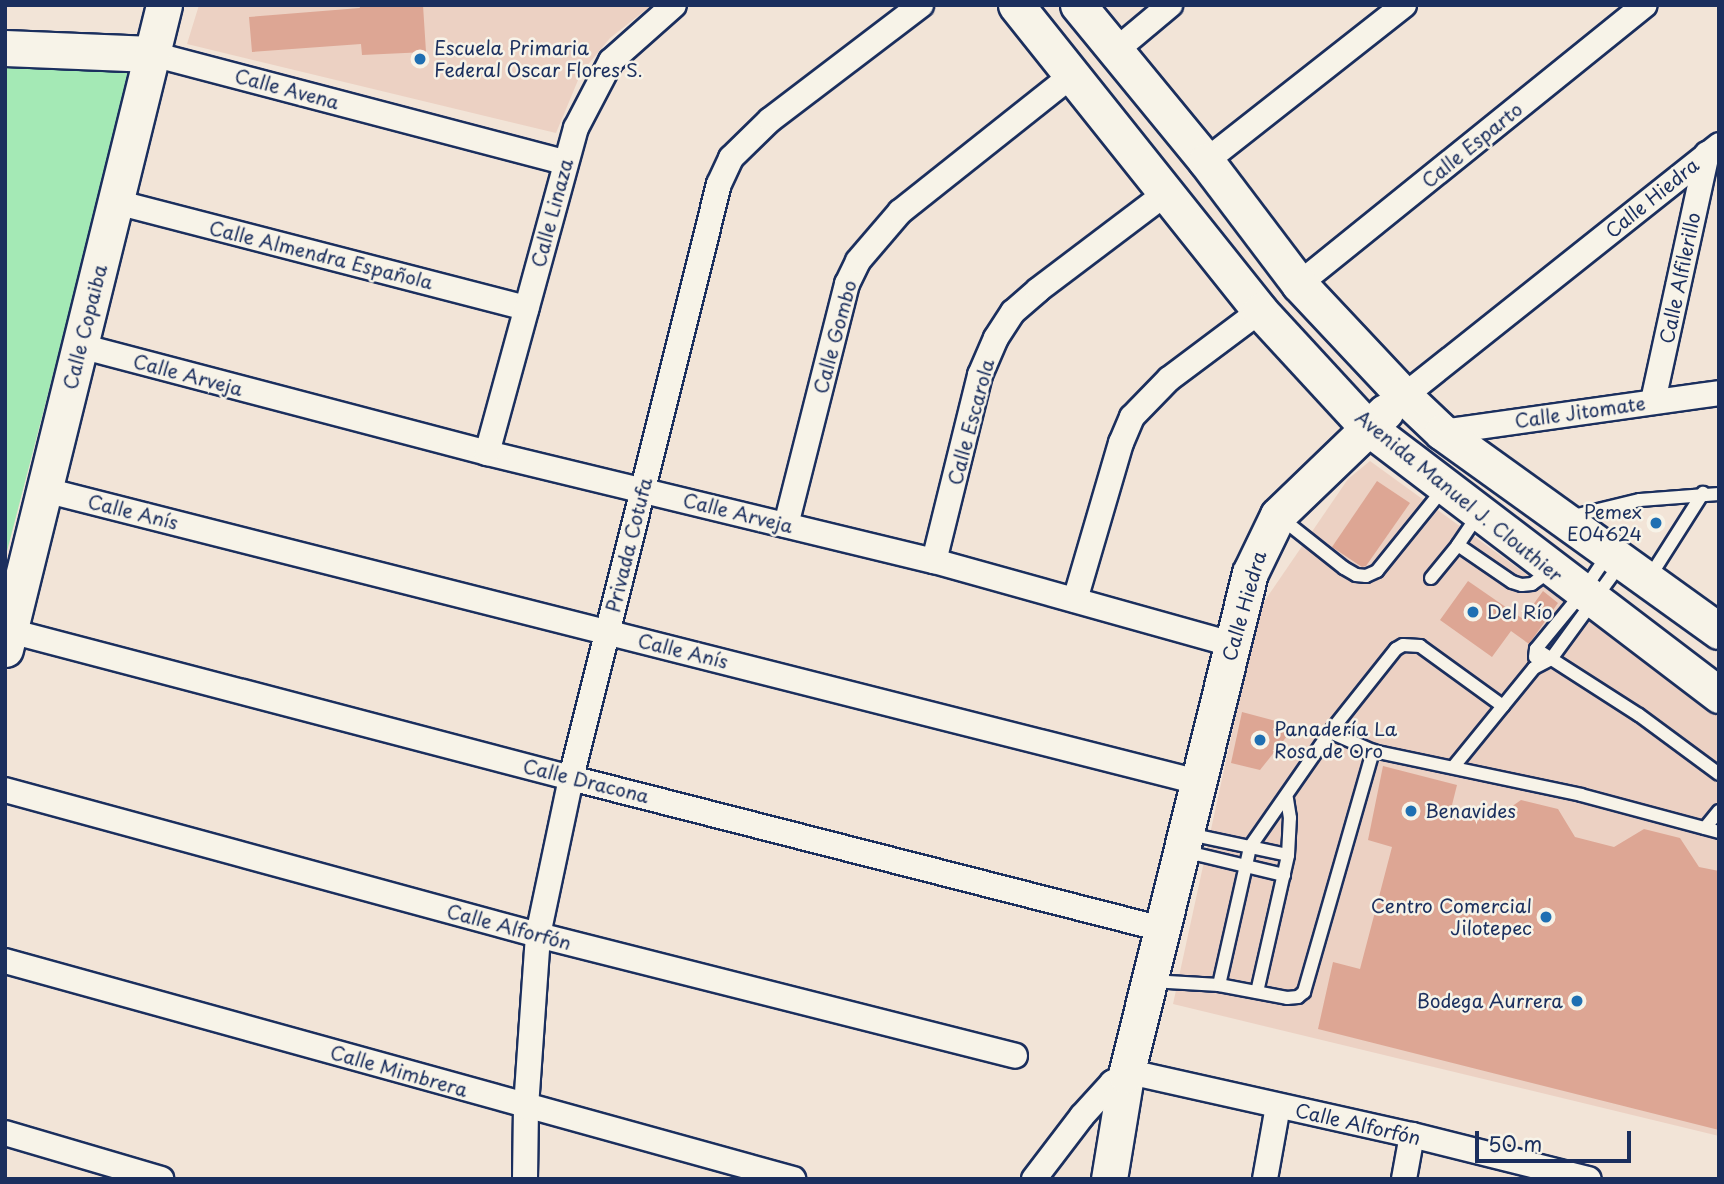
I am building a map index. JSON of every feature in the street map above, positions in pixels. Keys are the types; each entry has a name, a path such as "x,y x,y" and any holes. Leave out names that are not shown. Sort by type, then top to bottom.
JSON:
{"main road":[{"name":"Calle Copaiba","path":"7,636 164,5"},
{"name":"Avenida Manuel J. Clouthier","path":"1016,5 1259,311 1366,426 1719,695"},
{"name":"Avenida Manuel J. Clouthier","path":"1078,5 1206,161 1299,284 1404,396 1442,432 1719,631"},
{"name":"Calle Avena","path":"5,48 152,54"},
{"name":"Calle Hiedra","path":"1109,1179 1126,1075 1250,573 1269,529 1278,516 1366,426 1404,396"}],"street":[{"name":"Calle Linaza","path":"487,453 565,162 590,96 611,61 674,5"},
{"name":"Privada Cotufa","path":"525,1179 526,1107 538,935 571,778 719,184 731,159 770,120 921,5"},
{"path":"1115,51 1170,5"},
{"path":"1206,161 1404,5"},
{"name":"Calle Esparto","path":"1299,284 1645,5"},
{"name":"Calle Avena","path":"152,54 565,162"},
{"name":"Calle Gombo","path":"786,525 847,284 858,261 900,212 1071,76"},
{"name":"Calle Hiedra","path":"1404,396 1713,150"},
{"name":"Calle Alfilerillo","path":"1653,401 1713,150"},
{"name":"Calle Escarola","path":"934,561 980,375 996,338 1013,312 1038,290 1165,194"},
{"name":"Calle Almendra Española","path":"116,202 527,308"},
{"path":"1075,600 1121,443 1132,417 1170,379 1259,311"},
{"name":"Calle Arveja","path":"80,346 487,453 934,561 1232,643"},
{"name":"Calle Jitomate","path":"1442,432 1719,393"},
{"name":"Calle Anís","path":"45,490 1198,782"},
{"name":"Calle Dracona","path":"7,636 1162,929"},
{"name":"Calle Alforfón","path":"5,790 538,935 1015,1056"},
{"name":"Calle Mimbrera","path":"5,961 793,1179"},
{"path":"1034,1179 1082,1116 1112,1083 1126,1075"},
{"name":"Calle Alforfón","path":"1126,1075 1143,1075 1412,1135 1537,1172 1589,1179"},
{"path":"1265,1179 1278,1106"},
{"path":"5,1133 162,1179"},
{"path":"1404,1179 1412,1135"}],"lane":[{"path":"1278,516 1344,568 1356,575 1366,576 1377,571 1444,488"},
{"path":"1562,519 1640,500 1703,493 1719,494"},
{"path":"1534,668 1536,649 1588,597 1626,566 1703,493"},
{"path":"1431,578 1458,545 1479,513"},
{"path":"1458,545 1512,582 1522,585 1532,584 1552,569"},
{"path":"1454,766 1534,668 1551,659 1588,597"},
{"path":"1219,985 1250,847 1271,814 1287,798 1329,732 1396,649 1403,645 1420,646 1503,706"},
{"path":"1536,649 1639,715 1719,774"},
{"path":"1329,732 1373,751 1454,766 1719,832"},
{"path":"1150,981 1219,985 1287,999 1298,998 1309,981 1373,751"},
{"path":"1257,992 1288,855 1290,830 1287,798"},
{"path":"1704,828 1719,811"},
{"path":"1185,842 1250,847 1288,855"},
{"path":"1185,842 1246,866 1284,874"}],"shaded area":[{"name":"Escuela Primaria Federal Oscar Flores S.","path":"199,5 652,5 610,38 581,73 556,133 187,44"},
{"path":"1370,461 1719,714 1719,1136 1173,1004 1259,609 1348,479"}],"green space":[{"path":"5,60 134,63 5,559"}],"building":[{"path":"359,5 423,5 426,52 362,55 361,44 252,52 249,17 360,8"},
{"path":"1377,481 1410,503 1366,566 1362,567 1332,547"},
{"path":"1468,581 1523,619 1543,591 1558,603 1529,644 1511,631 1492,657 1440,620"},
{"name":"Panadería La Rosa de Oro","path":"1242,712 1295,726 1260,770 1231,763"},
{"name":"Centro Comercial Jilotepec","path":"1383,766 1457,785 1451,809 1494,819 1521,800 1558,809 1575,837 1614,847 1644,829 1680,838 1699,867 1719,871 1719,1130 1318,1029 1333,962 1360,969 1392,847 1368,840"}],"place":[{"name":"Escuela Primaria Federal Oscar Flores S.","path":"420,59"},
{"name":"Pemex E04624","path":"1656,523"},
{"name":"Del Río","path":"1473,612"},
{"name":"Panadería La Rosa de Oro","path":"1260,740"},
{"name":"Benavides","path":"1411,811"},
{"name":"Centro Comercial Jilotepec","path":"1546,917"},
{"name":"Bodega Aurrera","path":"1577,1001"}]}
